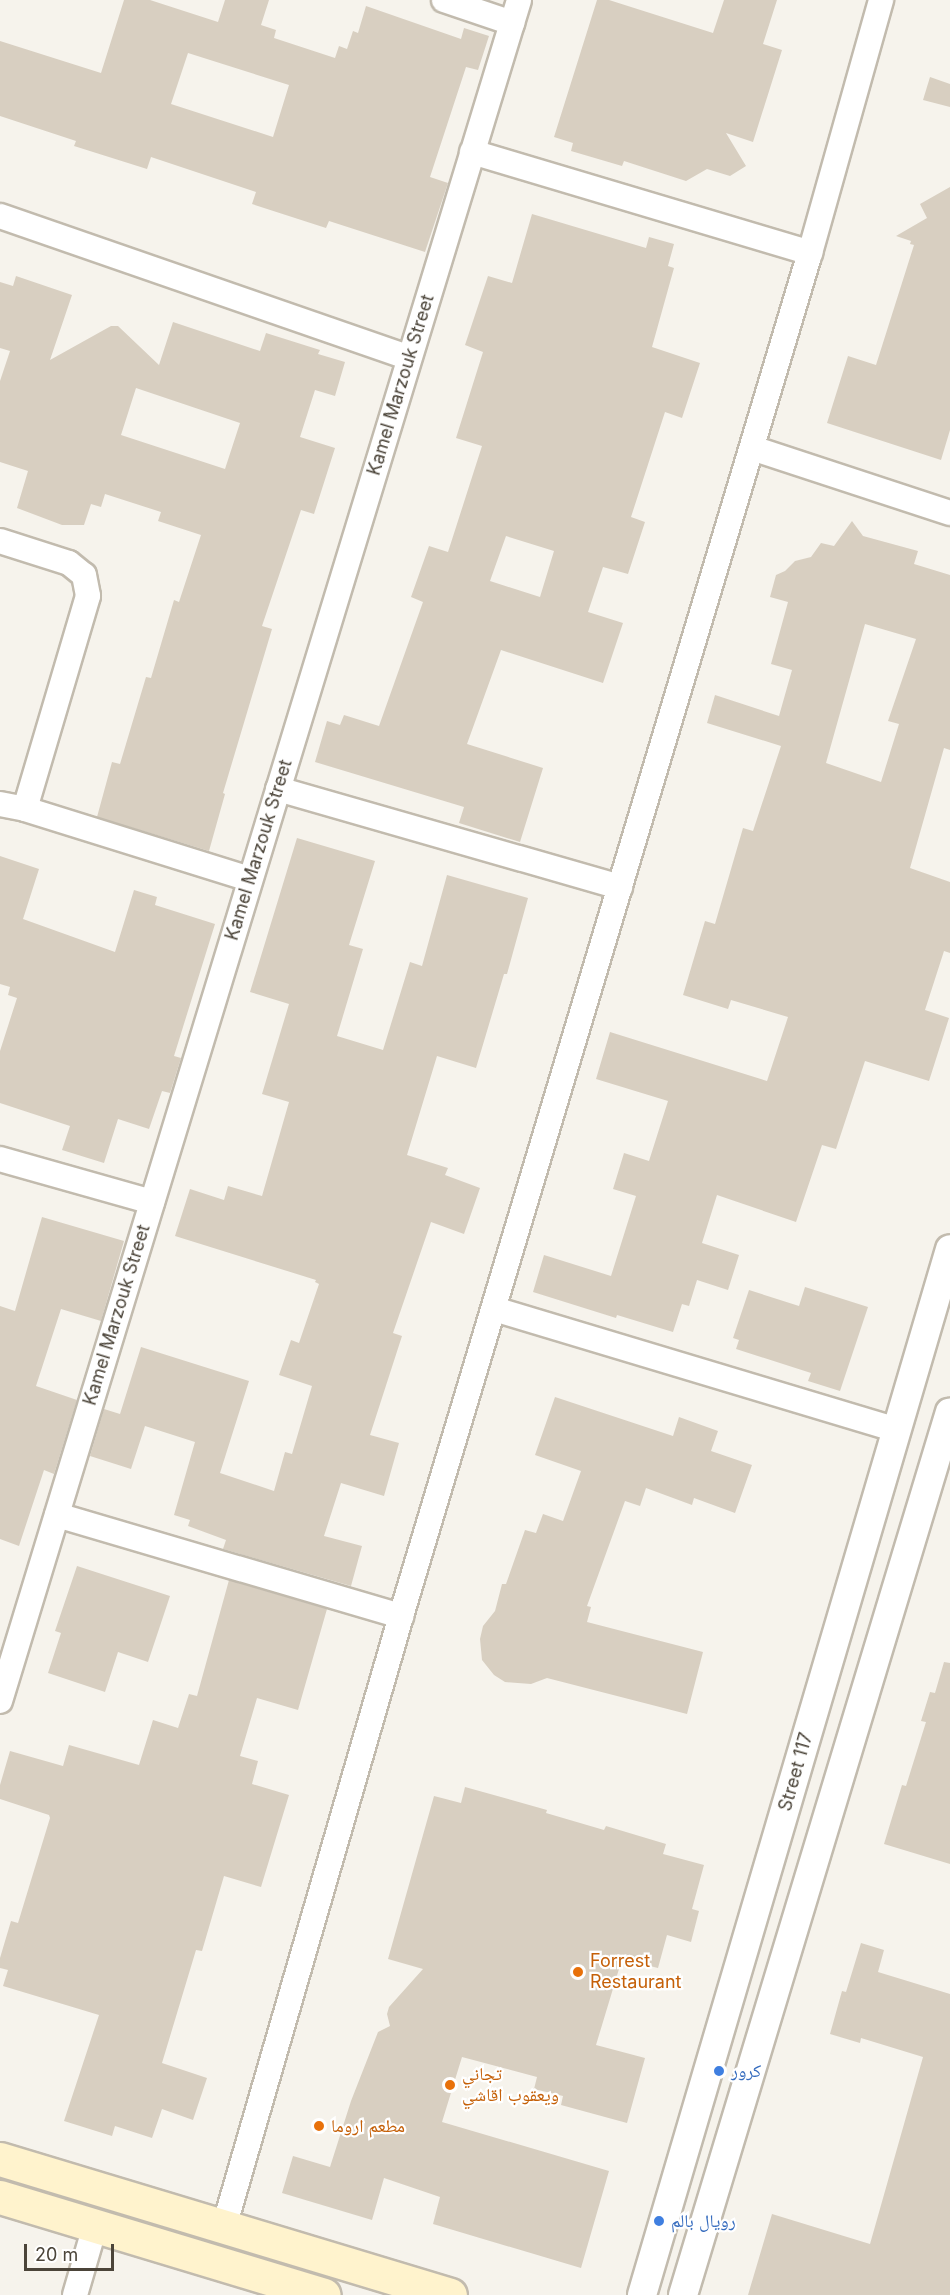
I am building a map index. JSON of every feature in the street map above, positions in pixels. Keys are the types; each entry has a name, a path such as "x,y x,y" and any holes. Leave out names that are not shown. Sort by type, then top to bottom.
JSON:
{"main road":[{"path":"0,2159 450,2295"},
{"path":"0,2197 324,2295"}],"street":[{"path":"444,0 512,23"},
{"name":"Kamel Marzouk Street","path":"0,1701 519,0"},
{"path":"224,2227 401,1616 810,253 881,0"},
{"path":"472,152 810,253"},
{"path":"0,216 409,358"},
{"path":"752,448 950,513"},
{"path":"0,541 69,563 84,575 88,596 25,809"},
{"path":"278,789 620,887"},
{"path":"0,804 25,809 250,879"},
{"path":"0,1159 152,1202"},
{"name":"Street 117","path":"642,2295 950,1249"},
{"path":"494,1309 897,1430"},
{"path":"683,2295 950,1412"},
{"path":"57,1515 401,1616"},
{"path":"75,2295 95,2226"}],"building":[{"path":"124,0 150,0 218,22 225,0 269,0 261,25 276,30 274,38 335,58 339,46 347,49 353,31 358,33 366,6 461,39 464,28 489,36 478,70 466,67 430,177 448,183 425,252 329,221 326,228 252,204 256,192 151,157 147,169 74,146 76,141 0,116 0,41 101,73","holes":["188,53 289,85 273,137 171,104"]},
{"path":"597,0 609,0 713,33 724,0 777,0 763,44 782,50 753,142 726,133 746,166 730,176 707,169 686,181 624,161 622,166 571,151 573,143 554,137"},
{"path":"930,77 950,84 950,107 923,100"},
{"path":"950,187 950,430 941,460 827,423 848,356 876,365 914,245 910,244 911,241 896,236 927,218 920,204"},
{"path":"532,214 646,248 649,237 674,244 668,266 674,268 652,347 700,363 682,418 665,412 631,517 645,522 628,574 603,567 588,612 623,623 603,683 501,650 467,744 543,768 520,842 459,823 464,807 315,762 327,721 340,725 344,715 379,726 423,602 411,597 429,546 448,552 482,446 456,438 483,352 465,345 488,276 512,283","holes":["506,536 554,551 540,597 490,581"]},
{"path":"16,276 72,295 50,360 111,326 118,326 159,365 173,322 260,351 266,333 320,350 318,354 345,362 335,396 315,390 300,437 335,448 314,514 301,510 262,626 272,629 223,793 225,794 209,851 97,817 112,762 120,764 146,677 151,678 174,600 179,602 201,535 158,521 161,512 105,494 101,507 91,504 84,525 62,525 17,508 28,471 0,462 0,381 10,351 0,348 0,282 13,286","holes":["136,388 240,423 225,469 121,435"]},
{"path":"852,521 863,536 918,551 914,564 950,575 950,750 944,748 910,868 950,882 950,953 944,951 925,1010 949,1018 929,1081 865,1061 836,1149 822,1145 796,1222 717,1195 702,1243 739,1255 728,1290 697,1280 689,1306 682,1304 673,1332 617,1315 616,1318 533,1292 544,1255 611,1276 636,1196 613,1189 624,1153 649,1161 668,1101 596,1079 610,1032 767,1081 788,1017 731,1000 728,1009 683,995 705,921 715,924 743,828 753,831 781,746 707,723 715,695 779,716 792,670 771,664 788,602 770,597 776,575 785,571 795,561 811,557 821,543 834,546","holes":["865,624 916,639 888,721 899,724 881,782 826,763"]},
{"path":"297,838 375,861 349,945 363,949 337,1036 383,1050 410,962 422,966 447,875 528,898 507,974 504,974 476,1068 437,1056 407,1155 448,1168 445,1175 480,1188 464,1234 431,1222 393,1333 402,1336 370,1435 399,1443 384,1496 341,1483 324,1536 362,1546 351,1586 223,1549 226,1540 188,1526 190,1520 174,1515 195,1442 145,1426 131,1469 90,1456 104,1409 120,1414 141,1347 249,1381 220,1473 274,1491 285,1452 292,1454 312,1386 279,1375 291,1340 299,1343 319,1284 315,1282 316,1280 175,1236 190,1189 224,1200 228,1186 262,1196 289,1102 262,1094 289,1004 250,992"},
{"path":"0,856 39,869 23,919 115,952 134,890 157,897 155,905 215,924 174,1056 181,1058 170,1093 162,1091 149,1129 118,1119 104,1163 62,1150 70,1126 0,1103 0,1051 17,998 8,995 10,987 0,984"},
{"path":"42,1217 124,1241 101,1321 61,1309 36,1386 77,1400 54,1474 44,1470 19,1546 0,1539 0,1306 15,1311"},
{"path":"805,1287 868,1307 840,1391 808,1381 811,1373 736,1349 739,1340 733,1338 749,1290 799,1306"},
{"path":"555,1397 673,1436 679,1417 718,1431 711,1451 752,1465 735,1513 694,1498 692,1505 646,1488 640,1506 625,1501 587,1606 591,1607 587,1622 703,1652 687,1714 547,1678 531,1684 505,1682 494,1675 482,1660 480,1639 483,1626 495,1611 502,1584 506,1584 525,1530 536,1533 543,1514 563,1521 581,1471 535,1455"},
{"path":"77,1566 170,1596 148,1662 118,1652 105,1692 48,1673 61,1633 55,1631"},
{"path":"229,1580 327,1609 298,1710 257,1698 240,1756 258,1761 252,1784 289,1795 261,1887 224,1876 202,1951 196,1950 162,2063 207,2078 193,2120 162,2109 152,2138 115,2126 112,2136 64,2121 99,2015 3,1986 8,1970 0,1968 0,1958 11,1921 18,1923 50,1818 49,1815 0,1799 0,1785 10,1751 63,1766 69,1745 139,1765 153,1720 178,1728 189,1694 197,1696"},
{"path":"944,1662 950,1663 950,1864 884,1844 902,1785 906,1786 926,1722 921,1721 930,1692 935,1693"},
{"path":"465,1787 547,1810 546,1813 604,1830 606,1826 666,1844 663,1854 704,1865 692,1909 699,1911 691,1942 667,1935 658,1968 622,1959 596,2045 645,2058 627,2123 561,2105 563,2096 534,2089 537,2077 462,2057 442,2122 609,2171 581,2268 433,2224 440,2197 384,2178 372,2220 282,2193 293,2156 330,2167 351,2101 378,2032 390,2026 387,2014 389,2007 423,1969 388,1959 434,1796 461,1803"},
{"path":"861,1943 884,1950 878,1972 950,1994 950,2295 748,2295 772,2214 870,2244 923,2057 861,2038 860,2043 830,2034 842,1991 846,1992"}],"place":[{"name":"Forrest Restaurant","path":"578,1972"},
{"name":"كرور","path":"719,2071"},
{"name":"تجاني ويعقوب اقاشي","path":"450,2085"},
{"name":"مطعم اروما","path":"319,2126"},
{"name":"رويال بالم","path":"659,2221"}]}
